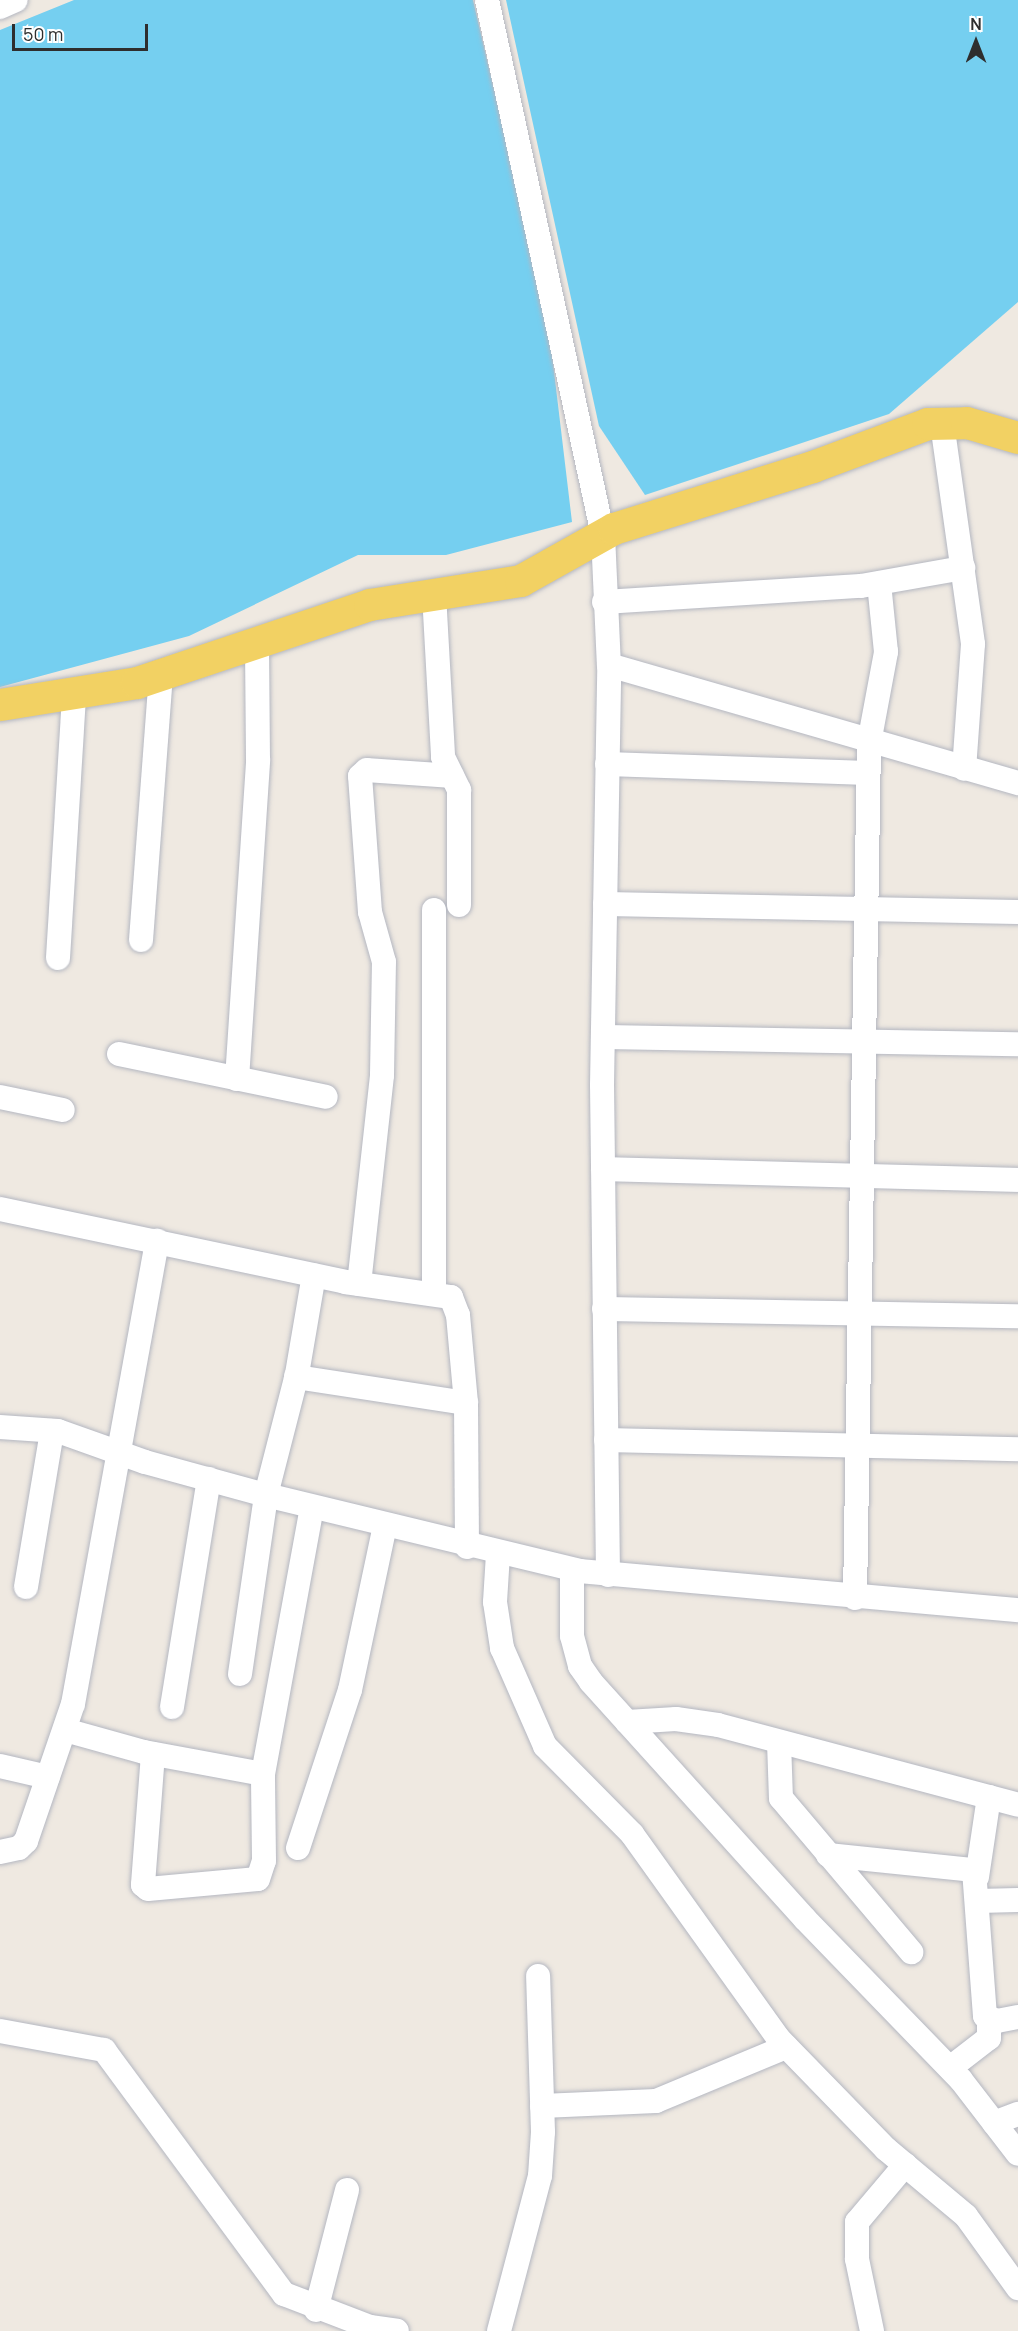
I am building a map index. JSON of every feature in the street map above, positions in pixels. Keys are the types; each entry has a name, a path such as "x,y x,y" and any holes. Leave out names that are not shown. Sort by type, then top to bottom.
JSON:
{"main road":[{"path":"0,705 74,695 161,675 370,605 521,581 603,535 648,516 942,423 967,423 1018,438"}],"street":[{"path":"0,7 16,0"},
{"path":"487,0 603,535 604,602 609,665 603,1037 608,1575"},
{"path":"942,423 973,644 964,769"},
{"path":"604,602 879,583 963,568"},
{"path":"855,1598 855,1446 864,1177 868,773 869,743 886,652 879,583"},
{"path":"434,594 442,757 459,790 459,905"},
{"path":"237,1078 258,760 257,644"},
{"path":"609,665 869,743 1018,783"},
{"path":"141,940 161,675"},
{"path":"58,958 74,695"},
{"path":"608,764 868,773"},
{"path":"358,1284 382,1075 384,962 370,912 360,776 367,770 452,776"},
{"path":"605,904 865,912 1018,912"},
{"path":"434,910 434,1292"},
{"path":"603,1037 1018,1044"},
{"path":"119,1054 326,1097"},
{"path":"0,1097 63,1110"},
{"path":"603,1169 1018,1180"},
{"path":"0,1209 358,1284 434,1292 455,1302 466,1403 467,1547"},
{"path":"0,1852 19,1848 26,1841 65,1730 81,1671 122,1454 157,1241"},
{"path":"240,1674 266,1495 296,1377 314,1275"},
{"path":"604,1309 1018,1316"},
{"path":"296,1377 466,1403"},
{"path":"0,1427 52,1431 122,1454 266,1495 467,1547 572,1570 855,1598 1018,1610"},
{"path":"27,1587 52,1431"},
{"path":"606,1440 1018,1449"},
{"path":"172,1707 208,1479"},
{"path":"153,1754 140,1876 148,1889 258,1879 264,1861 263,1774 312,1507"},
{"path":"298,1848 343,1718 385,1526"},
{"path":"498,1554 495,1602 502,1648 545,1746 632,1834 786,2047 905,2165 966,2216 1018,2288"},
{"path":"572,1570 572,1636 580,1666 627,1722 805,1919 950,2068 1018,2154"},
{"path":"627,1722 676,1719 779,1742 1018,1804"},
{"path":"65,1730 153,1754 263,1774"},
{"path":"779,1742 781,1798 911,1952"},
{"path":"0,1766 48,1777"},
{"path":"950,2068 989,2038 989,2020 983,2009 977,1877 989,1797"},
{"path":"828,1855 969,1867 977,1877"},
{"path":"978,1901 1018,1900"},
{"path":"499,2331 540,2176 542,2106 537,1976"},
{"path":"989,2020 1018,2017"},
{"path":"0,2031 104,2050 284,2294 316,2310 369,2329 397,2331"},
{"path":"542,2106 656,2101 786,2047"},
{"path":"994,2123 1018,2114"},
{"path":"872,2331 857,2259 857,2222 905,2165"},
{"path":"316,2310 347,2190"}],"water":[{"path":"74,0 473,0 548,321 572,522 446,555 358,555 189,636 0,687 0,30"},
{"path":"506,0 1018,0 1018,302 889,414 645,495 599,426"}]}
